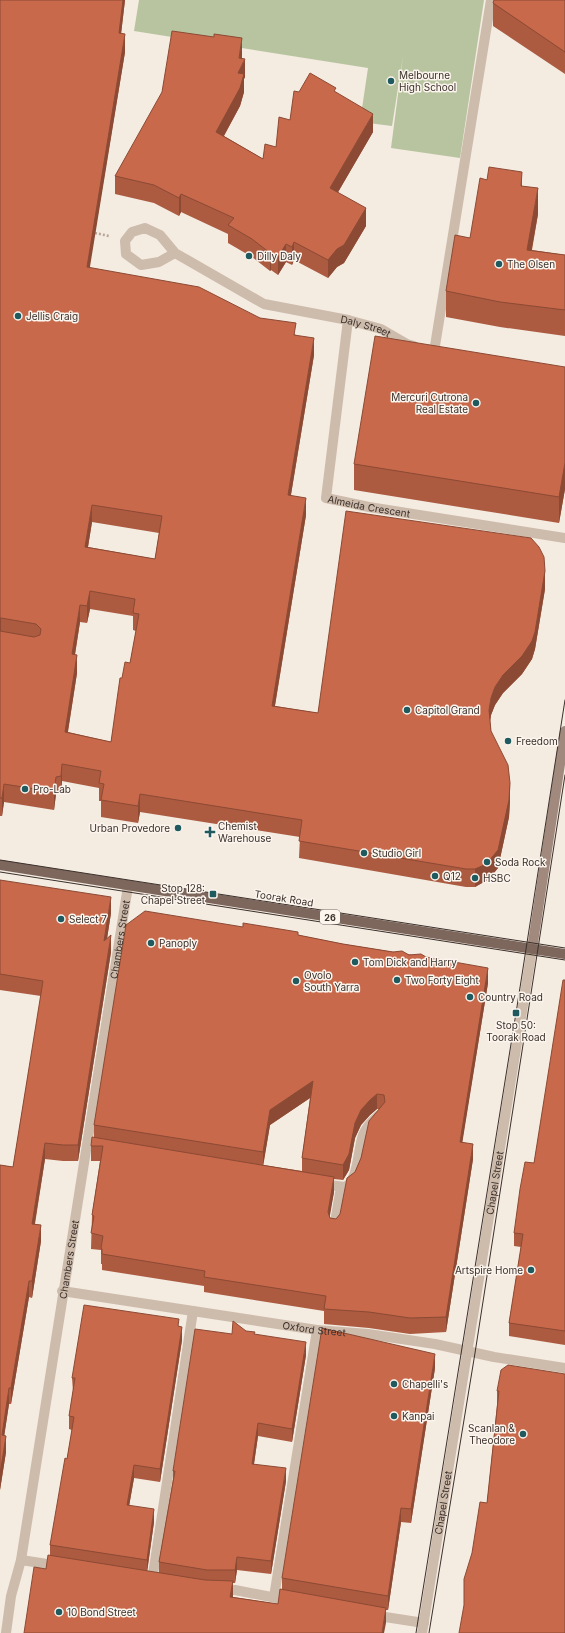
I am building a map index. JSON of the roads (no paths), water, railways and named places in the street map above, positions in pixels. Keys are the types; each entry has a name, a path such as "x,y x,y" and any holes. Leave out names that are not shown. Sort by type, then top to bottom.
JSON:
{"main road":[{"name":"Chapel Street","path":"532,949 565,732"},
{"name":"Toorak Road","path":"0,865 565,954"}],"street":[{"name":"Daly Street","path":"175,254 159,262 141,265 126,254 125,241 132,232 145,228 160,235 175,254 264,304 348,320 381,329 407,344 437,352 491,0"},
{"name":"Almeida Crescent","path":"348,320 326,498 377,508 565,538"},
{"name":"Chambers Street","path":"6,1633 11,1596 21,1560 62,1291 128,886"},
{"name":"Chapel Street","path":"423,1628 532,949"},
{"path":"310,1182 341,1187 348,1186 354,1175 363,1135 368,1125 379,1115"},
{"path":"86,1145 97,1147"},
{"path":"334,1228 341,1187"},
{"name":"Oxford Street","path":"62,1291 317,1330 368,1334 435,1344 494,1357 565,1368"},
{"path":"152,1581 193,1311"},
{"path":"274,1598 317,1330"},
{"path":"21,1560 67,1568"},
{"path":"213,1589 235,1590 304,1603"},
{"path":"362,1613 423,1628"}],"tram line":[{"path":"416,1633 565,700"},
{"path":"429,1633 475,1353 565,775"},
{"path":"0,860 565,948"},
{"path":"0,872 565,960"}],"place":[{"name":"Melbourne High School","path":"391,81"},
{"name":"Dilly Daly","path":"249,256"},
{"name":"The Olsen","path":"499,264"},
{"name":"Jellis Craig","path":"18,316"},
{"name":"Mercuri Cutrona Real Estate","path":"476,403"},
{"name":"Capitol Grand","path":"407,710"},
{"name":"Freedom","path":"508,741"},
{"name":"Pro-Lab","path":"25,789"},
{"name":"Urban Provedore","path":"178,828"},
{"name":"Chemist Warehouse","path":"210,832"},
{"name":"Studio Girl","path":"364,853"},
{"name":"Soda Rock","path":"487,862"},
{"name":"Q12","path":"435,876"},
{"name":"HSBC","path":"475,878"},
{"name":"Stop 128: Chapel Street","path":"213,894"},
{"name":"Select 7","path":"61,919"},
{"name":"Panoply","path":"151,943"},
{"name":"Tom Dick and Harry","path":"355,962"},
{"name":"Two Forty Eight","path":"397,980"},
{"name":"Ovolo South Yarra","path":"296,981"},
{"name":"Country Road","path":"470,997"},
{"name":"Stop 50: Toorak Road","path":"516,1013"},
{"name":"Artspire Home","path":"531,1270"},
{"name":"Chapelli's","path":"394,1384"},
{"name":"Kanpai","path":"394,1416"},
{"name":"Scanlan & Theodore","path":"523,1434"},
{"name":"10 Bond Street","path":"59,1612"}]}
